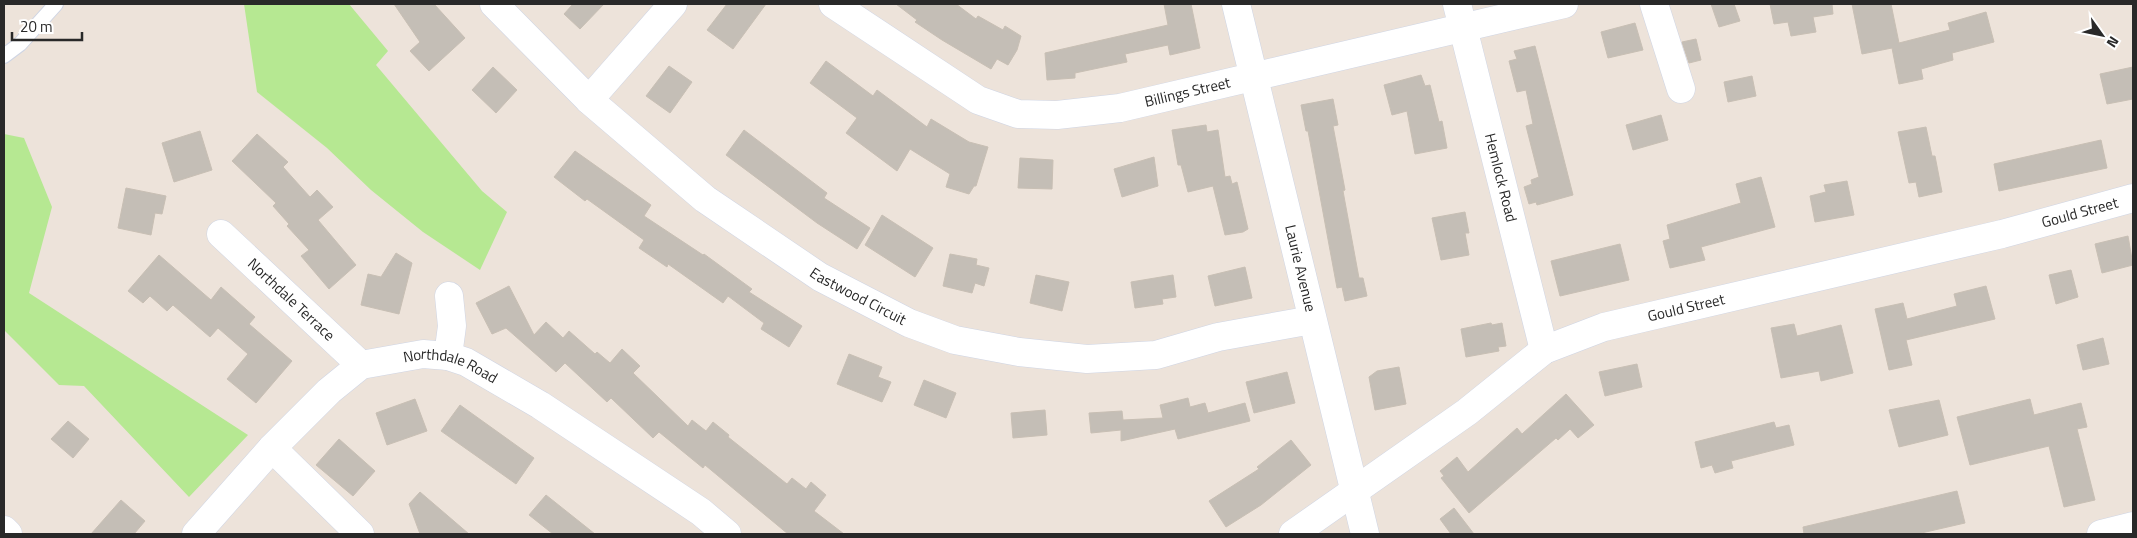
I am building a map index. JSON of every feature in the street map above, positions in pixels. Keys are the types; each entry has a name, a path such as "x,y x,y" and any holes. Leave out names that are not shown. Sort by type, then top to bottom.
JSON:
{"street":[{"name":"Eastwood Circuit","path":"494,4 589,100 705,199 820,277 908,323 955,340 1019,352 1087,359 1156,354 1218,337 1312,320"},
{"path":"589,100 673,4"},
{"name":"Billings Street","path":"833,4 978,100 1018,114 1057,114 1120,108 1253,78 1459,16 1564,4"},
{"name":"Laurie Avenue","path":"1236,4 1365,534"},
{"path":"1654,4 1681,89"},
{"name":"Hemlock Road","path":"1459,16 1544,350"},
{"name":"Gould Street","path":"1294,534 1467,412 1544,350 1604,327 2002,234 2133,198"},
{"name":"Northdale Terrace","path":"221,234 361,365"},
{"path":"448,356 452,326 449,296"},
{"name":"Northdale Road","path":"196,534 272,448 329,391 361,365 423,354 448,356 466,362 540,406 701,512 727,534"},
{"path":"272,448 360,534"},
{"path":"2101,534 2133,526"},
{"path":"4,530 8,534"}],"lane":[{"path":"4,56 20,44 56,4"}],"green space":[{"path":"244,4 349,4 388,51 376,65 482,191 507,212 480,270 423,232 371,190 327,148 257,92"},
{"path":"4,134 24,138 52,207 29,293 248,435 189,497 84,386 59,385 4,330"}],"building":[{"path":"394,4 434,4 465,38 429,71 410,51 420,42"},
{"path":"573,4 604,4 580,29 564,14"},
{"path":"727,4 766,4 733,49 707,30"},
{"path":"896,4 956,4 976,19 978,16 1003,30 1005,26 1021,36 1017,50 1008,65 997,59 991,69 915,22 917,20"},
{"path":"1164,4 1191,4 1200,48 1170,55 1168,45 1125,54 1127,62 1075,73 1075,78 1047,80 1045,53 1168,25"},
{"path":"1711,4 1734,4 1740,21 1719,27"},
{"path":"1770,4 1832,4 1833,14 1813,17 1816,32 1791,36 1788,22 1774,24"},
{"path":"1852,4 1891,4 1899,43 1950,30 1948,23 1986,12 1994,42 1952,53 1953,60 1921,69 1923,79 1899,84 1892,48 1862,54"},
{"path":"1635,23 1643,50 1608,58 1601,32"},
{"path":"1696,39 1701,60 1689,63 1682,42"},
{"path":"1535,46 1573,195 1537,205 1536,202 1529,204 1524,187 1532,184 1531,180 1539,177 1526,126 1533,124 1526,90 1517,92 1509,61 1517,59 1514,51"},
{"path":"826,61 873,96 877,90 927,127 931,119 969,142 988,147 976,186 974,186 969,194 946,187 950,174 910,149 897,171 846,133 857,118 810,83"},
{"path":"669,66 692,82 670,113 646,96"},
{"path":"493,67 517,90 496,113 472,90"},
{"path":"2133,67 2133,99 2107,104 2100,74"},
{"path":"1421,75 1425,86 1430,85 1439,122 1442,121 1447,148 1415,154 1407,111 1392,115 1384,85"},
{"path":"1752,76 1756,96 1728,102 1724,82"},
{"path":"1333,99 1338,125 1333,126 1345,190 1343,191 1359,278 1363,278 1367,296 1345,301 1342,287 1337,288 1308,131 1306,131 1301,105"},
{"path":"1661,115 1668,140 1633,150 1626,125"},
{"path":"1206,125 1207,132 1218,130 1225,177 1230,176 1232,184 1237,182 1248,229 1243,232 1225,235 1213,186 1188,192 1181,165 1178,165 1172,130"},
{"path":"1926,127 1932,156 1935,156 1942,192 1919,197 1916,182 1909,183 1898,132"},
{"path":"744,130 827,193 824,198 870,228 857,249 817,223 726,155"},
{"path":"200,131 212,170 174,182 162,143"},
{"path":"257,134 288,162 283,167 310,197 317,190 333,207 318,220 356,265 329,289 301,256 309,250 287,226 289,224 273,206 276,203 232,161"},
{"path":"2101,140 2107,168 1999,191 1994,164"},
{"path":"575,151 651,205 644,216 704,254 752,289 749,292 802,326 789,347 761,329 764,323 728,296 723,303 668,264 667,267 639,248 644,240 587,199 585,201 554,177"},
{"path":"1154,157 1158,186 1122,197 1114,169"},
{"path":"1020,158 1053,160 1052,189 1018,188"},
{"path":"1761,177 1775,227 1701,247 1705,260 1670,268 1663,241 1670,239 1667,225 1741,203 1736,184"},
{"path":"1847,181 1854,215 1815,222 1810,196 1826,192 1824,185"},
{"path":"126,188 166,196 162,214 155,213 151,235 118,228"},
{"path":"1465,212 1469,233 1465,233 1469,255 1441,260 1432,218"},
{"path":"882,215 933,248 915,277 865,245"},
{"path":"2128,236 2133,265 2102,273 2095,244"},
{"path":"1620,244 1629,280 1560,296 1551,261"},
{"path":"396,253 412,263 399,314 361,305 368,274 381,277"},
{"path":"950,254 977,259 976,265 989,268 984,286 975,283 972,293 943,286"},
{"path":"159,255 211,300 221,287 255,317 249,324 292,361 256,403 227,379 248,354 218,328 210,337 173,305 167,311 150,296 143,303 128,291"},
{"path":"1245,267 1252,298 1215,306 1208,276"},
{"path":"2071,270 2078,297 2056,304 2049,275"},
{"path":"1036,275 1069,282 1062,311 1030,303"},
{"path":"1173,275 1176,297 1162,299 1163,304 1135,308 1131,282"},
{"path":"509,286 534,335 546,322 563,338 569,331 595,354 597,352 610,363 622,349 640,366 633,373 688,426 692,420 706,431 713,422 729,435 728,437 787,484 792,478 806,489 811,482 826,495 814,511 844,534 788,534 705,465 703,468 659,432 653,438 611,398 607,402 565,363 556,372 506,328 492,334 476,303"},
{"path":"1986,286 1995,319 1906,340 1912,365 1889,370 1875,309 1903,303 1907,319 1957,306 1954,294"},
{"path":"1491,323 1492,325 1502,323 1506,346 1498,347 1499,351 1466,357 1461,329"},
{"path":"1794,324 1797,336 1841,325 1853,373 1821,381 1819,371 1781,378 1771,328"},
{"path":"2103,338 2109,364 2083,370 2077,345"},
{"path":"849,354 882,367 878,377 891,382 882,402 837,384"},
{"path":"1637,364 1642,387 1605,396 1599,372"},
{"path":"1399,367 1406,404 1375,410 1369,377 1377,371"},
{"path":"1287,372 1295,403 1254,413 1246,382"},
{"path":"924,380 956,393 946,418 914,405"},
{"path":"1566,394 1594,425 1578,438 1570,429 1558,440 1556,438 1469,513 1441,478 1444,476 1440,471 1457,457 1468,472 1517,428 1522,434"},
{"path":"1188,398 1190,407 1205,403 1208,413 1245,403 1250,421 1178,439 1175,429 1121,441 1121,430 1091,433 1089,413 1122,411 1123,420 1163,418 1160,405"},
{"path":"415,399 427,431 387,445 376,413"},
{"path":"2030,399 2034,415 2081,403 2087,427 2077,429 2095,500 2064,507 2049,446 1970,465 1957,417"},
{"path":"1939,400 1948,435 1899,447 1889,410"},
{"path":"460,405 534,458 516,484 441,431"},
{"path":"1045,410 1047,435 1013,438 1011,413"},
{"path":"68,421 89,439 73,458 51,439"},
{"path":"1774,422 1776,428 1789,425 1794,445 1731,461 1733,468 1715,473 1712,465 1701,468 1695,442"},
{"path":"339,439 375,471 353,496 316,465"},
{"path":"1291,440 1311,465 1261,505 1226,527 1209,501 1259,469 1257,467"},
{"path":"1957,491 1965,523 1917,534 1804,534 1803,527"},
{"path":"420,492 469,534 420,534 409,504"},
{"path":"546,495 595,534 553,534 529,515"},
{"path":"121,500 145,521 134,534 91,534"},
{"path":"1454,508 1474,534 1451,534 1440,519"}]}
